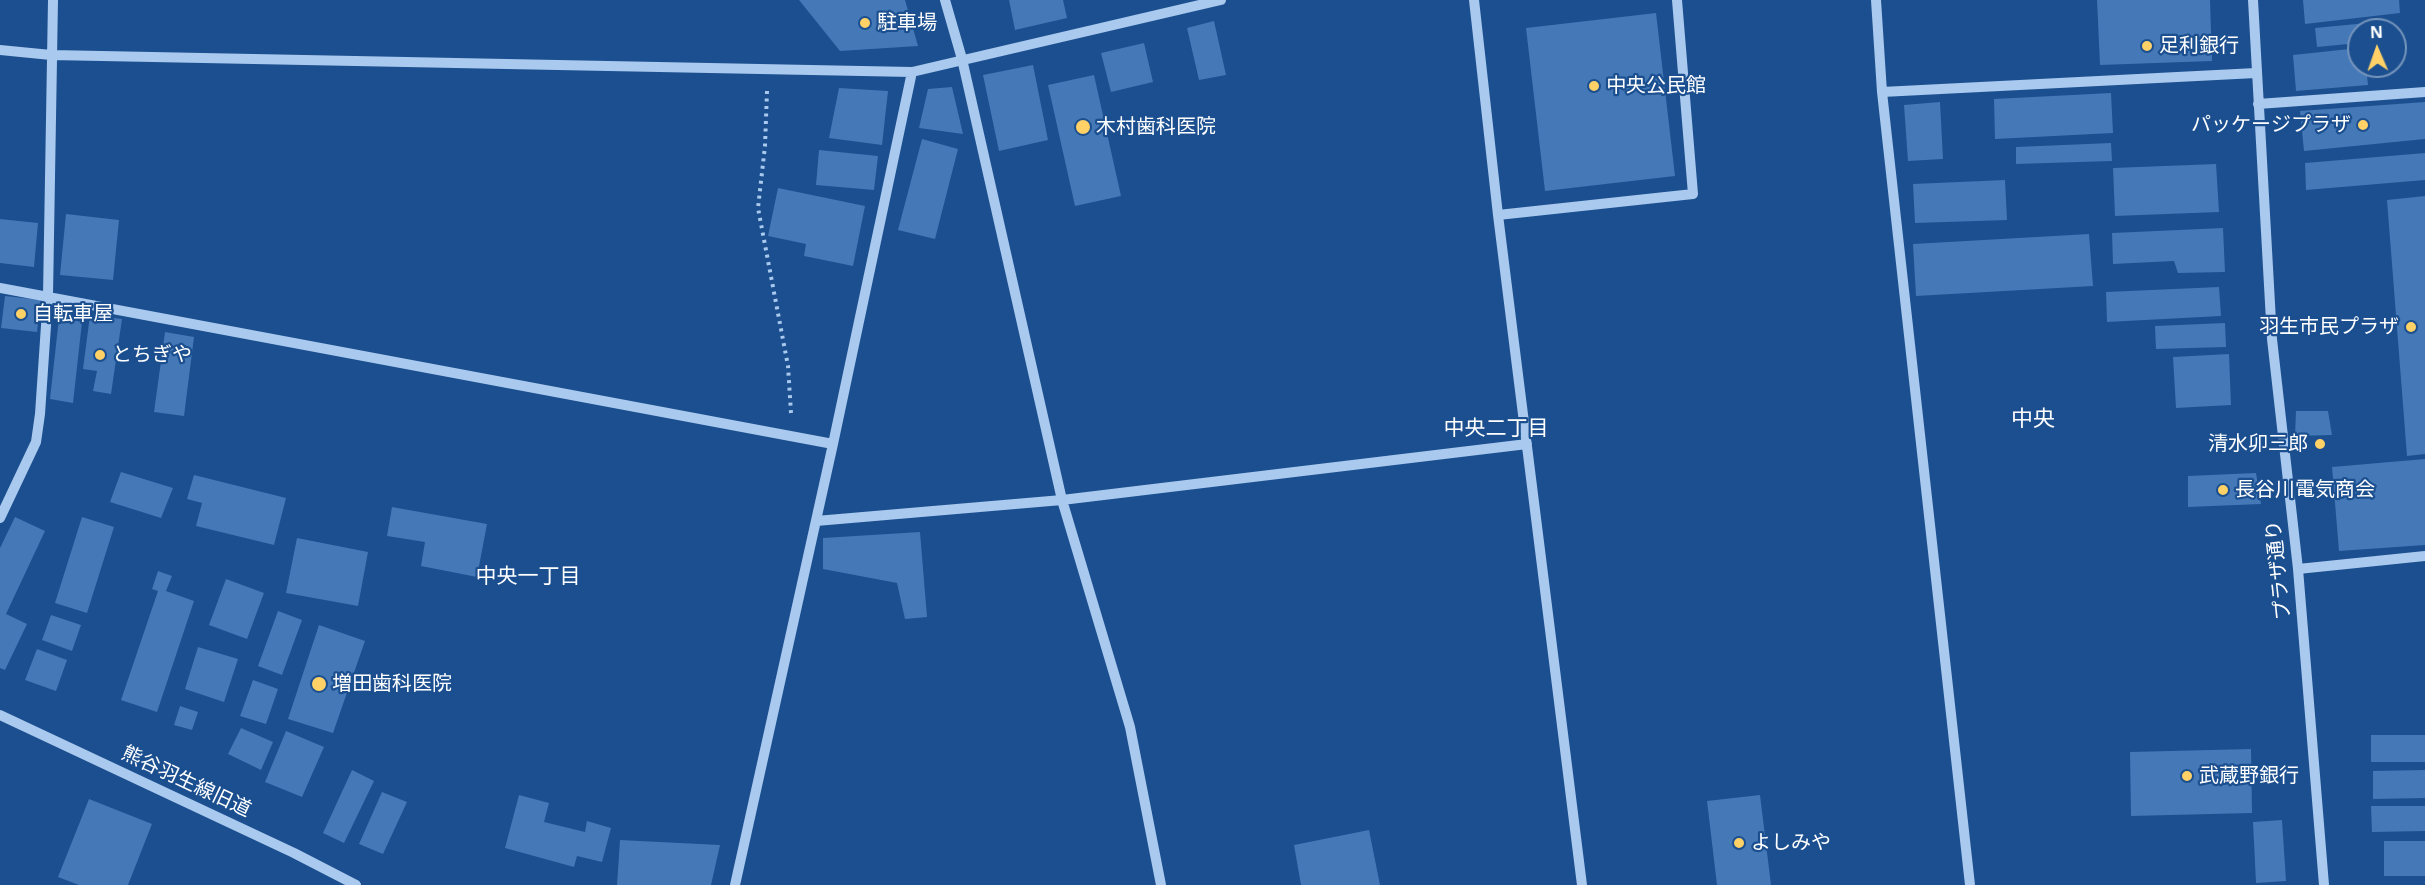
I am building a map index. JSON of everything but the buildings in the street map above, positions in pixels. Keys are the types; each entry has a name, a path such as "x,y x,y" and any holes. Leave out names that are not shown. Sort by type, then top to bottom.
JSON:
{"street":[{"path":"0,518 36,442 48,296 53,0"},
{"path":"945,0 962,60 1062,500 1130,727 1161,885"},
{"path":"0,50 51,55 912,72 1221,0"},
{"path":"1474,0 1498,215 1582,885"},
{"path":"1498,215 1693,194 1677,0"},
{"path":"1876,0 1882,92 1970,885"},
{"name":"プラザ通り","path":"2253,0 2272,339 2298,568 2324,885"},
{"path":"735,885 833,444 912,72"},
{"path":"1882,92 2256,73"},
{"path":"2258,104 2425,92"},
{"path":"0,288 833,444"},
{"path":"816,521 1062,500 1527,444"},
{"path":"2298,568 2425,556"},
{"name":"熊谷羽生線旧道","path":"0,715 284,848 356,885"}],"path":[{"path":"767,69 765,146 758,208 788,366 793,436"}],"place":[{"name":"駐車場","path":"865,23"},
{"name":"足利銀行","path":"2147,46"},
{"name":"中央公民館","path":"1594,86"},
{"name":"パッケージプラザ","path":"2363,125"},
{"name":"木村歯科医院","path":"1083,127"},
{"name":"自転車屋","path":"21,314"},
{"name":"羽生市民プラザ","path":"2411,327"},
{"name":"とちぎや","path":"100,355"},
{"name":"清水卯三郎","path":"2320,444"},
{"name":"長谷川電気商会","path":"2223,490"},
{"name":"増田歯科医院","path":"319,684"},
{"name":"武蔵野銀行","path":"2187,776"},
{"name":"よしみや","path":"1739,843"}],"district":[{"name":"中央","path":"2033,420"},
{"name":"中央二丁目","path":"1496,429"},
{"name":"中央一丁目","path":"528,577"}]}
